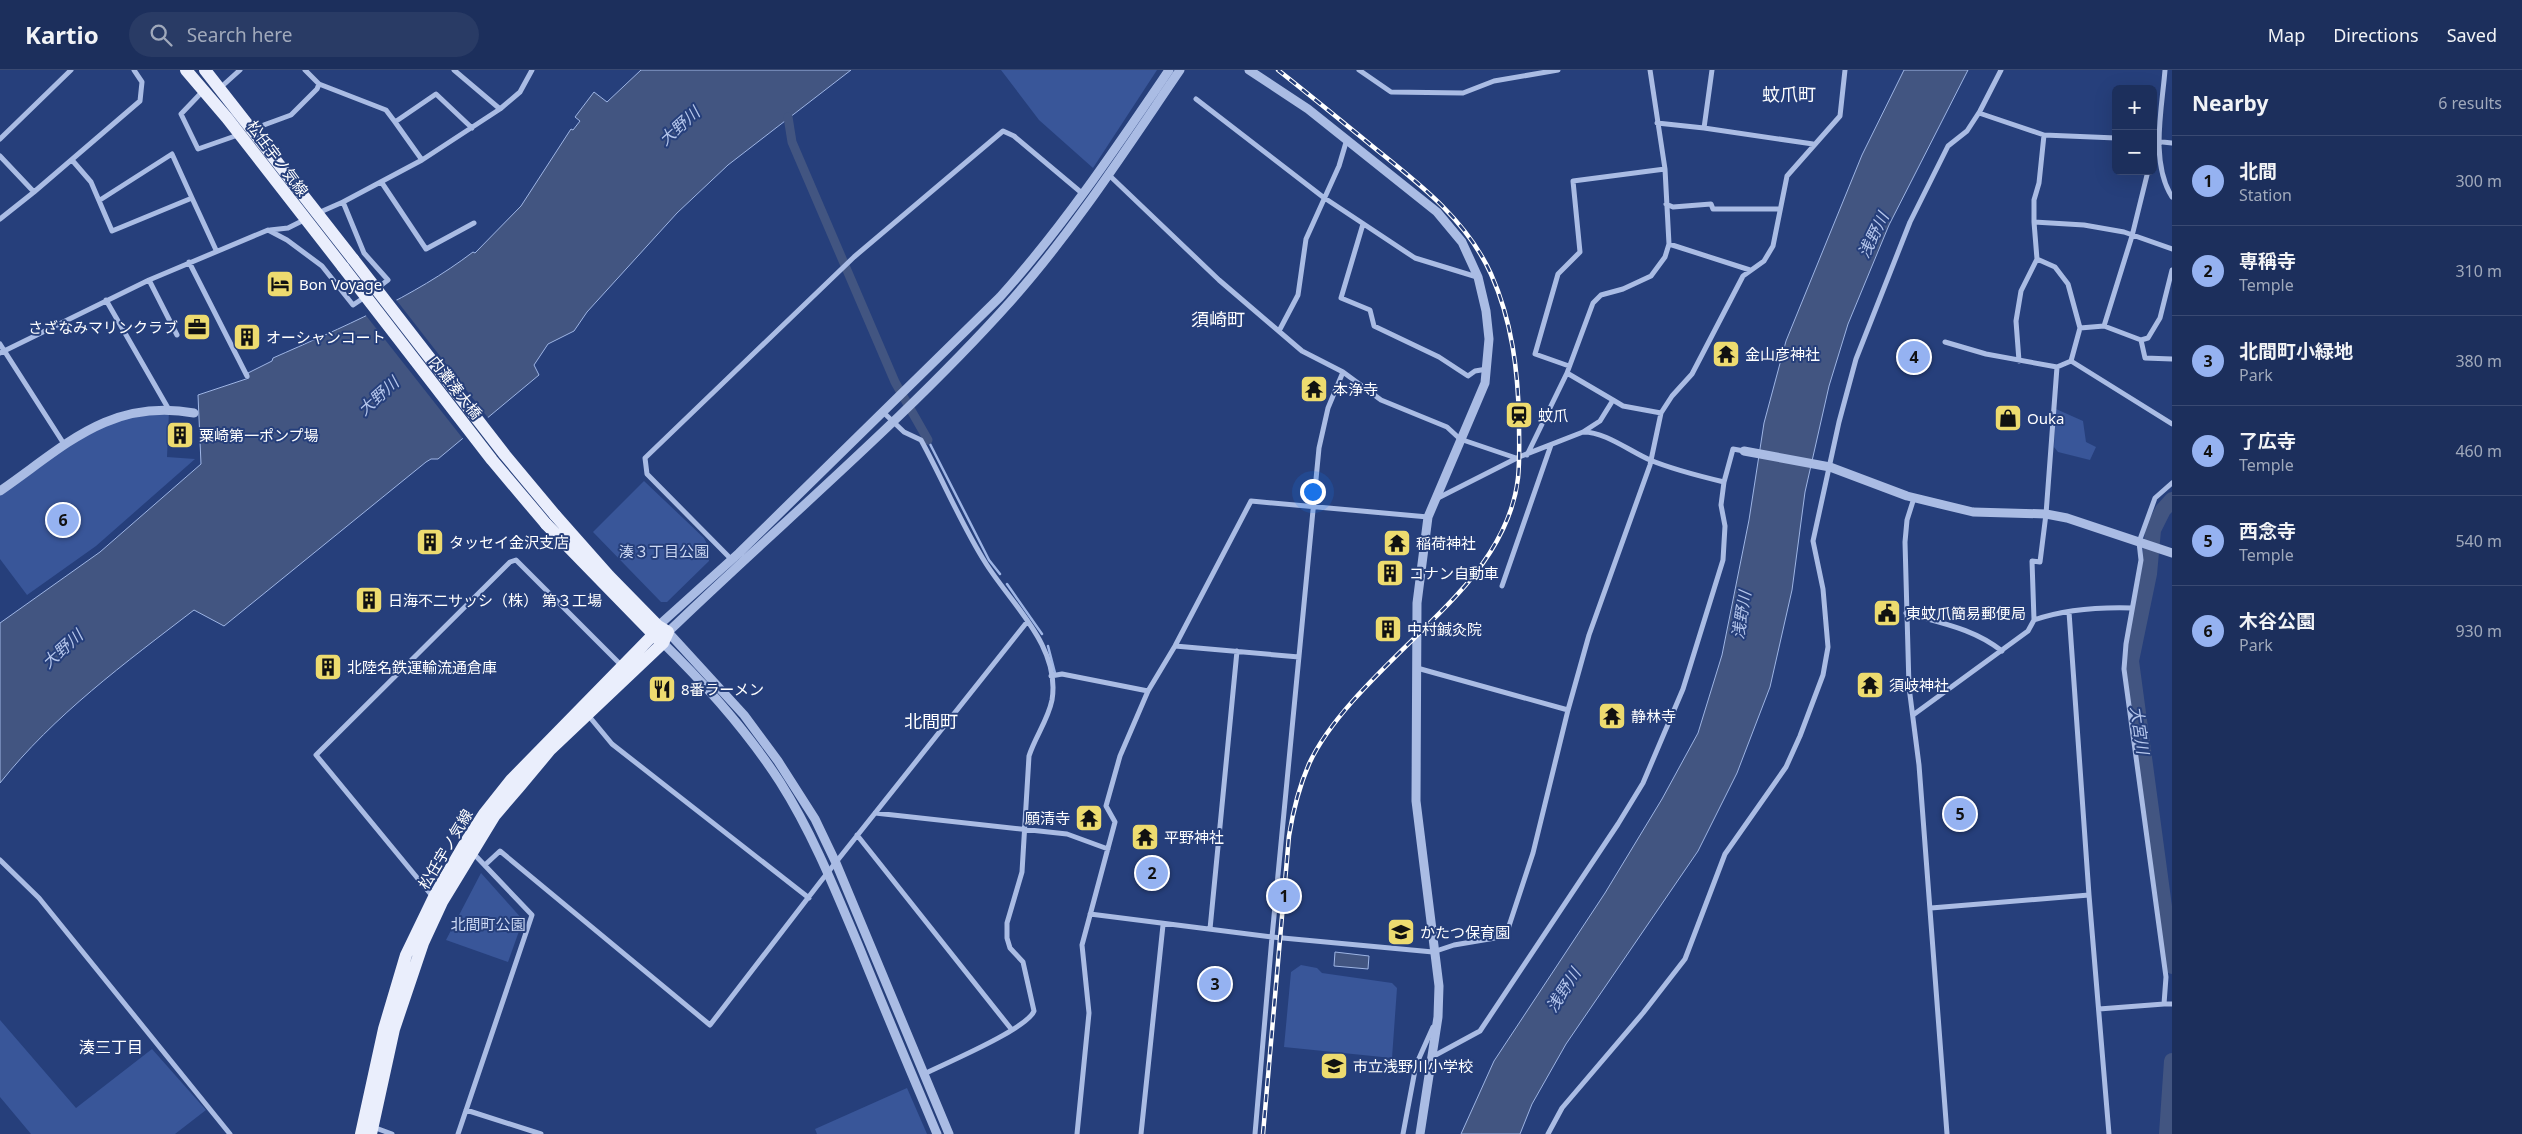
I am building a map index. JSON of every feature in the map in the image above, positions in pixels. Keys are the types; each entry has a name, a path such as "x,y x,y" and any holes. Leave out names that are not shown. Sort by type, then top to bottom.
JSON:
{"main road":[{"name":"松任宇ノ気線","path":"186,70 204,90 304,219 348,263"},
{"name":"松任宇ノ気線","path":"205,70 221,88 316,214 348,263"},
{"name":"内灘湊大橋","path":"348,263 492,460 660,634"},
{"name":"松任宇ノ気線","path":"367,1130 384,1029 406,955 468,848 484,814 511,780 585,711 660,634"}],"street":[{"path":"0,139 72,70"},
{"path":"0,219 140,101 142,82 134,70"},
{"path":"240,70 221,88 204,90 181,114 198,149 291,115 317,89 319,84"},
{"path":"305,70 319,84 386,110 422,160"},
{"path":"454,70 500,110"},
{"path":"2,352 106,300 189,262 268,230 288,228 382,183 500,110 520,92 532,70"},
{"path":"660,634 739,567 899,414 1011,301 1062,239 1169,70"},
{"path":"660,634 732,559 911,387 1000,297 1032,261 1083,194 1105,171 1180,70"},
{"path":"1249,70 1308,109 1436,212 1462,242 1478,277 1486,311 1489,339 1485,384 1428,517 1417,603 1416,802 1438,986 1438,1017 1420,1134"},
{"path":"1359,70 1391,92 1463,93 1494,80 1558,70"},
{"path":"1527,455 1567,373 1593,303 1601,295 1624,289 1651,276 1665,257 1670,244 1665,169 1650,70"},
{"path":"1704,128 1712,70"},
{"path":"1090,914 1162,925 1433,952 1454,945 1501,938 1507,932 1532,853 1589,635 1650,464 1649,460 1661,413 1672,396 1692,374 1743,276 1764,261 1773,246 1786,176 1840,116 1845,70"},
{"path":"1548,1134 1562,1108 1643,1013 1685,959 1726,854 1786,767 1800,736 1823,675 1828,647 1823,589 1813,540 1827,467 1856,359 1910,222 1948,146 1967,131 1979,113 2000,70"},
{"path":"2165,70 2160,142 2164,176 2172,197"},
{"path":"395,122 436,94 472,128"},
{"path":"1196,99 1325,199 1415,258 1478,277"},
{"path":"1979,113 2044,135 2112,138"},
{"path":"1657,123 1813,144"},
{"path":"739,567 647,474 645,458 854,257 1003,131 1014,136 1083,194"},
{"path":"2019,361 2016,321 2021,291 2037,259 2034,200 2039,183 2044,135"},
{"path":"1279,332 1298,295 1306,239 1339,166 1347,139"},
{"path":"2157,142 2172,143"},
{"path":"2157,146 2160,142"},
{"path":"100,200 172,154 216,250"},
{"path":"0,156 34,192"},
{"path":"72,160 91,182 112,231 192,198"},
{"path":"1569,366 1535,354 1558,274 1580,252 1573,181 1665,169"},
{"path":"1105,171 1219,280 1302,351 1343,372 1381,400 1447,427 1460,439 1513,458 1527,455 1582,432 1600,421 1613,400"},
{"path":"2104,326 2132,236 2147,175"},
{"path":"382,183 426,249 474,223"},
{"path":"268,230 287,240 322,266 353,305 388,280 364,253 343,202"},
{"path":"1666,204 1673,208 1710,204 1713,209 1780,209"},
{"path":"2034,222 2084,225 2132,236 2172,249"},
{"path":"1363,224 1341,298 1370,310 1374,326 1438,357 1468,376 1475,371 1487,370"},
{"path":"287,240 288,228"},
{"path":"1670,244 1750,270"},
{"path":"2037,259 2055,267 2068,284 2080,328 2071,361"},
{"path":"189,262 247,376"},
{"path":"2080,328 2104,326 2141,340 2148,338 2160,318 2172,270"},
{"path":"149,280 177,335"},
{"path":"106,300 168,408"},
{"path":"2141,340 2145,358 2172,358"},
{"path":"1945,342 2019,361 2057,367 2071,361"},
{"path":"0,344 2,352 64,444"},
{"path":"2071,361 2172,424"},
{"path":"1913,715 2028,632 2034,620 2032,561 2040,562 2046,514 2057,367"},
{"path":"1256,1134 1272,937 1312,506 1319,448 1328,408 1343,372"},
{"path":"1567,373 1623,406 1661,413"},
{"path":"0,491 64,444 106,420 168,408 194,412"},
{"path":"884,413 904,432 921,440 985,563 1046,652 1051,676 1052,699 1041,731 1034,741 1029,756 1022,872 1007,923 1007,938 1010,948 1023,962 1034,1010 1032,1017 1012,1030 924,1074"},
{"path":"1582,432 1594,432 1649,460 1679,471 1724,482"},
{"path":"1502,586 1551,445"},
{"path":"1431,1057 1480,1031 1618,824 1643,783 1683,689 1723,560 1725,526 1721,505 1724,482 1734,449 1827,467 1914,498 1974,512 2046,514 2067,518 2172,553"},
{"path":"1435,500 1519,457"},
{"path":"2098,1009 2168,1004 2166,977 2126,691 2126,652 2141,560 2139,542 2155,498 2172,484"},
{"path":"1914,498 1907,520 1905,542 1909,687 1930,908 1947,1134"},
{"path":"1077,1134 1089,1013 1081,954 1114,822 1106,806 1120,756 1148,691 1251,501 1428,517"},
{"path":"438,899 316,755 510,562 516,560 626,669"},
{"path":"2034,620 2096,607 2132,608"},
{"path":"2069,612 2089,895 2109,1134"},
{"path":"1906,613 1957,626 1987,639 2002,651"},
{"path":"486,864 500,851 710,1025 857,835 1027,622"},
{"path":"660,634 744,715 778,761 815,819 836,863 950,1134"},
{"path":"660,634 755,747 794,806 828,873 937,1134"},
{"path":"1174,646 1299,657"},
{"path":"1210,929 1238,652"},
{"path":"1416,668 1568,710"},
{"path":"1051,676 1062,674 1148,691"},
{"path":"585,711 612,744 809,898"},
{"path":"875,813 1026,828 1066,834 1108,849"},
{"path":"857,835 1012,1030"},
{"path":"458,1134 532,915 486,864 468,848"},
{"path":"0,860 39,898 230,1134"},
{"path":"1930,908 2089,895"},
{"path":"1141,1134 1162,925"},
{"path":"1403,1134 1416,1065 1438,1017"},
{"path":"466,1110 541,1134"},
{"path":"367,1130 392,1134"}],"green space":[{"path":"1001,70 1157,70 1093,168 1039,120"},
{"path":"2056,409 2083,421 2086,442 2096,447 2090,460 2058,452 2054,447"},
{"path":"169,411 167,457 195,459 96,546 27,595 0,559 0,494 102,423"},
{"name":"湊３丁目公園","path":"644,481 704,538 708,546 709,561 667,602 661,602 593,532"},
{"name":"北間町公園","path":"481,873 523,920 508,962 446,940"},
{"path":"1301,965 1317,968 1322,973 1392,983 1397,988 1392,1058 1284,1047 1291,972"},
{"path":"0,1020 76,1108 152,1049 206,1110 175,1134 31,1134 0,1097"},
{"path":"907,1088 927,1134 817,1134 815,1129"}],"water":[{"name":"大野川","path":"641,70 851,70 728,165 677,213 587,312 574,331 548,344 534,365 539,375 438,459 431,459 426,462 224,626 194,610 67,712 21,758 0,783 0,623 100,552 201,464 198,395 249,378 248,373 272,361 273,358 376,311 426,283 473,252 475,253 521,206 571,129 573,130 580,121 575,117 594,92 607,102"},
{"name":"浅野川","path":"1904,70 1968,70 1889,225 1848,324 1829,386 1805,492 1792,590 1770,687 1737,773 1698,851 1566,1044 1532,1104 1520,1134 1461,1134 1494,1061 1605,893 1662,799 1698,733 1722,655 1749,520 1764,423 1786,341 1862,155"},
{"path":"1335,952 1369,956 1368,969 1334,966"}],"pier":[{"path":"394,297 489,419 464,440 364,313"}],"waterway":[{"path":"788,117 792,142 895,382 928,440"},
{"path":"928,440 989,560 1000,574"},
{"name":"大宮川","path":"2172,500 2163,510 2153,530 2149,574 2131,661 2172,966"},
{"path":"1007,584 1042,634"},
{"path":"1048,646 1055,673"},
{"name":"大宮川","path":"2167,1134 2172,1061"}],"railway":[{"path":"1263,1134 1289,836 1292,817 1305,773 1321,742 1355,698 1455,597 1487,557 1504,527 1510,511 1518,478 1519,457 1518,402 1515,364 1509,328 1498,292 1481,255 1456,221 1426,191 1278,70"}],"place":[{"name":"Bon Voyage","path":"280,284"},
{"name":"さざなみマリンクラブ","path":"197,327"},
{"name":"オーシャンコート","path":"247,337"},
{"name":"金山彦神社","path":"1726,354"},
{"name":"了広寺","path":"1914,357"},
{"name":"本浄寺","path":"1314,389"},
{"name":"蚊爪","path":"1519,415"},
{"name":"Ouka","path":"2008,418"},
{"name":"粟崎第一ポンプ場","path":"180,435"},
{"name":"木谷公園","path":"63,520"},
{"name":"タッセイ金沢支店","path":"430,542"},
{"name":"稲荷神社","path":"1397,543"},
{"name":"コナン自動車","path":"1390,573"},
{"name":"日海不二サッシ（株） 第３工場","path":"369,600"},
{"name":"東蚊爪簡易郵便局","path":"1887,613"},
{"name":"中村鍼灸院","path":"1388,629"},
{"name":"北陸名鉄運輸流通倉庫","path":"328,667"},
{"name":"須岐神社","path":"1870,685"},
{"name":"8番ラーメン","path":"662,689"},
{"name":"静林寺","path":"1612,716"},
{"name":"西念寺","path":"1960,814"},
{"name":"願清寺","path":"1089,818"},
{"name":"平野神社","path":"1145,837"},
{"name":"専稱寺","path":"1152,873"},
{"name":"北間","path":"1284,896"},
{"name":"かたつ保育園","path":"1401,932"},
{"name":"北間町小緑地","path":"1215,984"},
{"name":"市立浅野川小学校","path":"1334,1066"}],"district":[{"name":"蚊爪町","path":"1789,94"},
{"name":"須崎町","path":"1218,319"},
{"name":"北間町","path":"931,721"},
{"name":"湊三丁目","path":"111,1047"}]}
